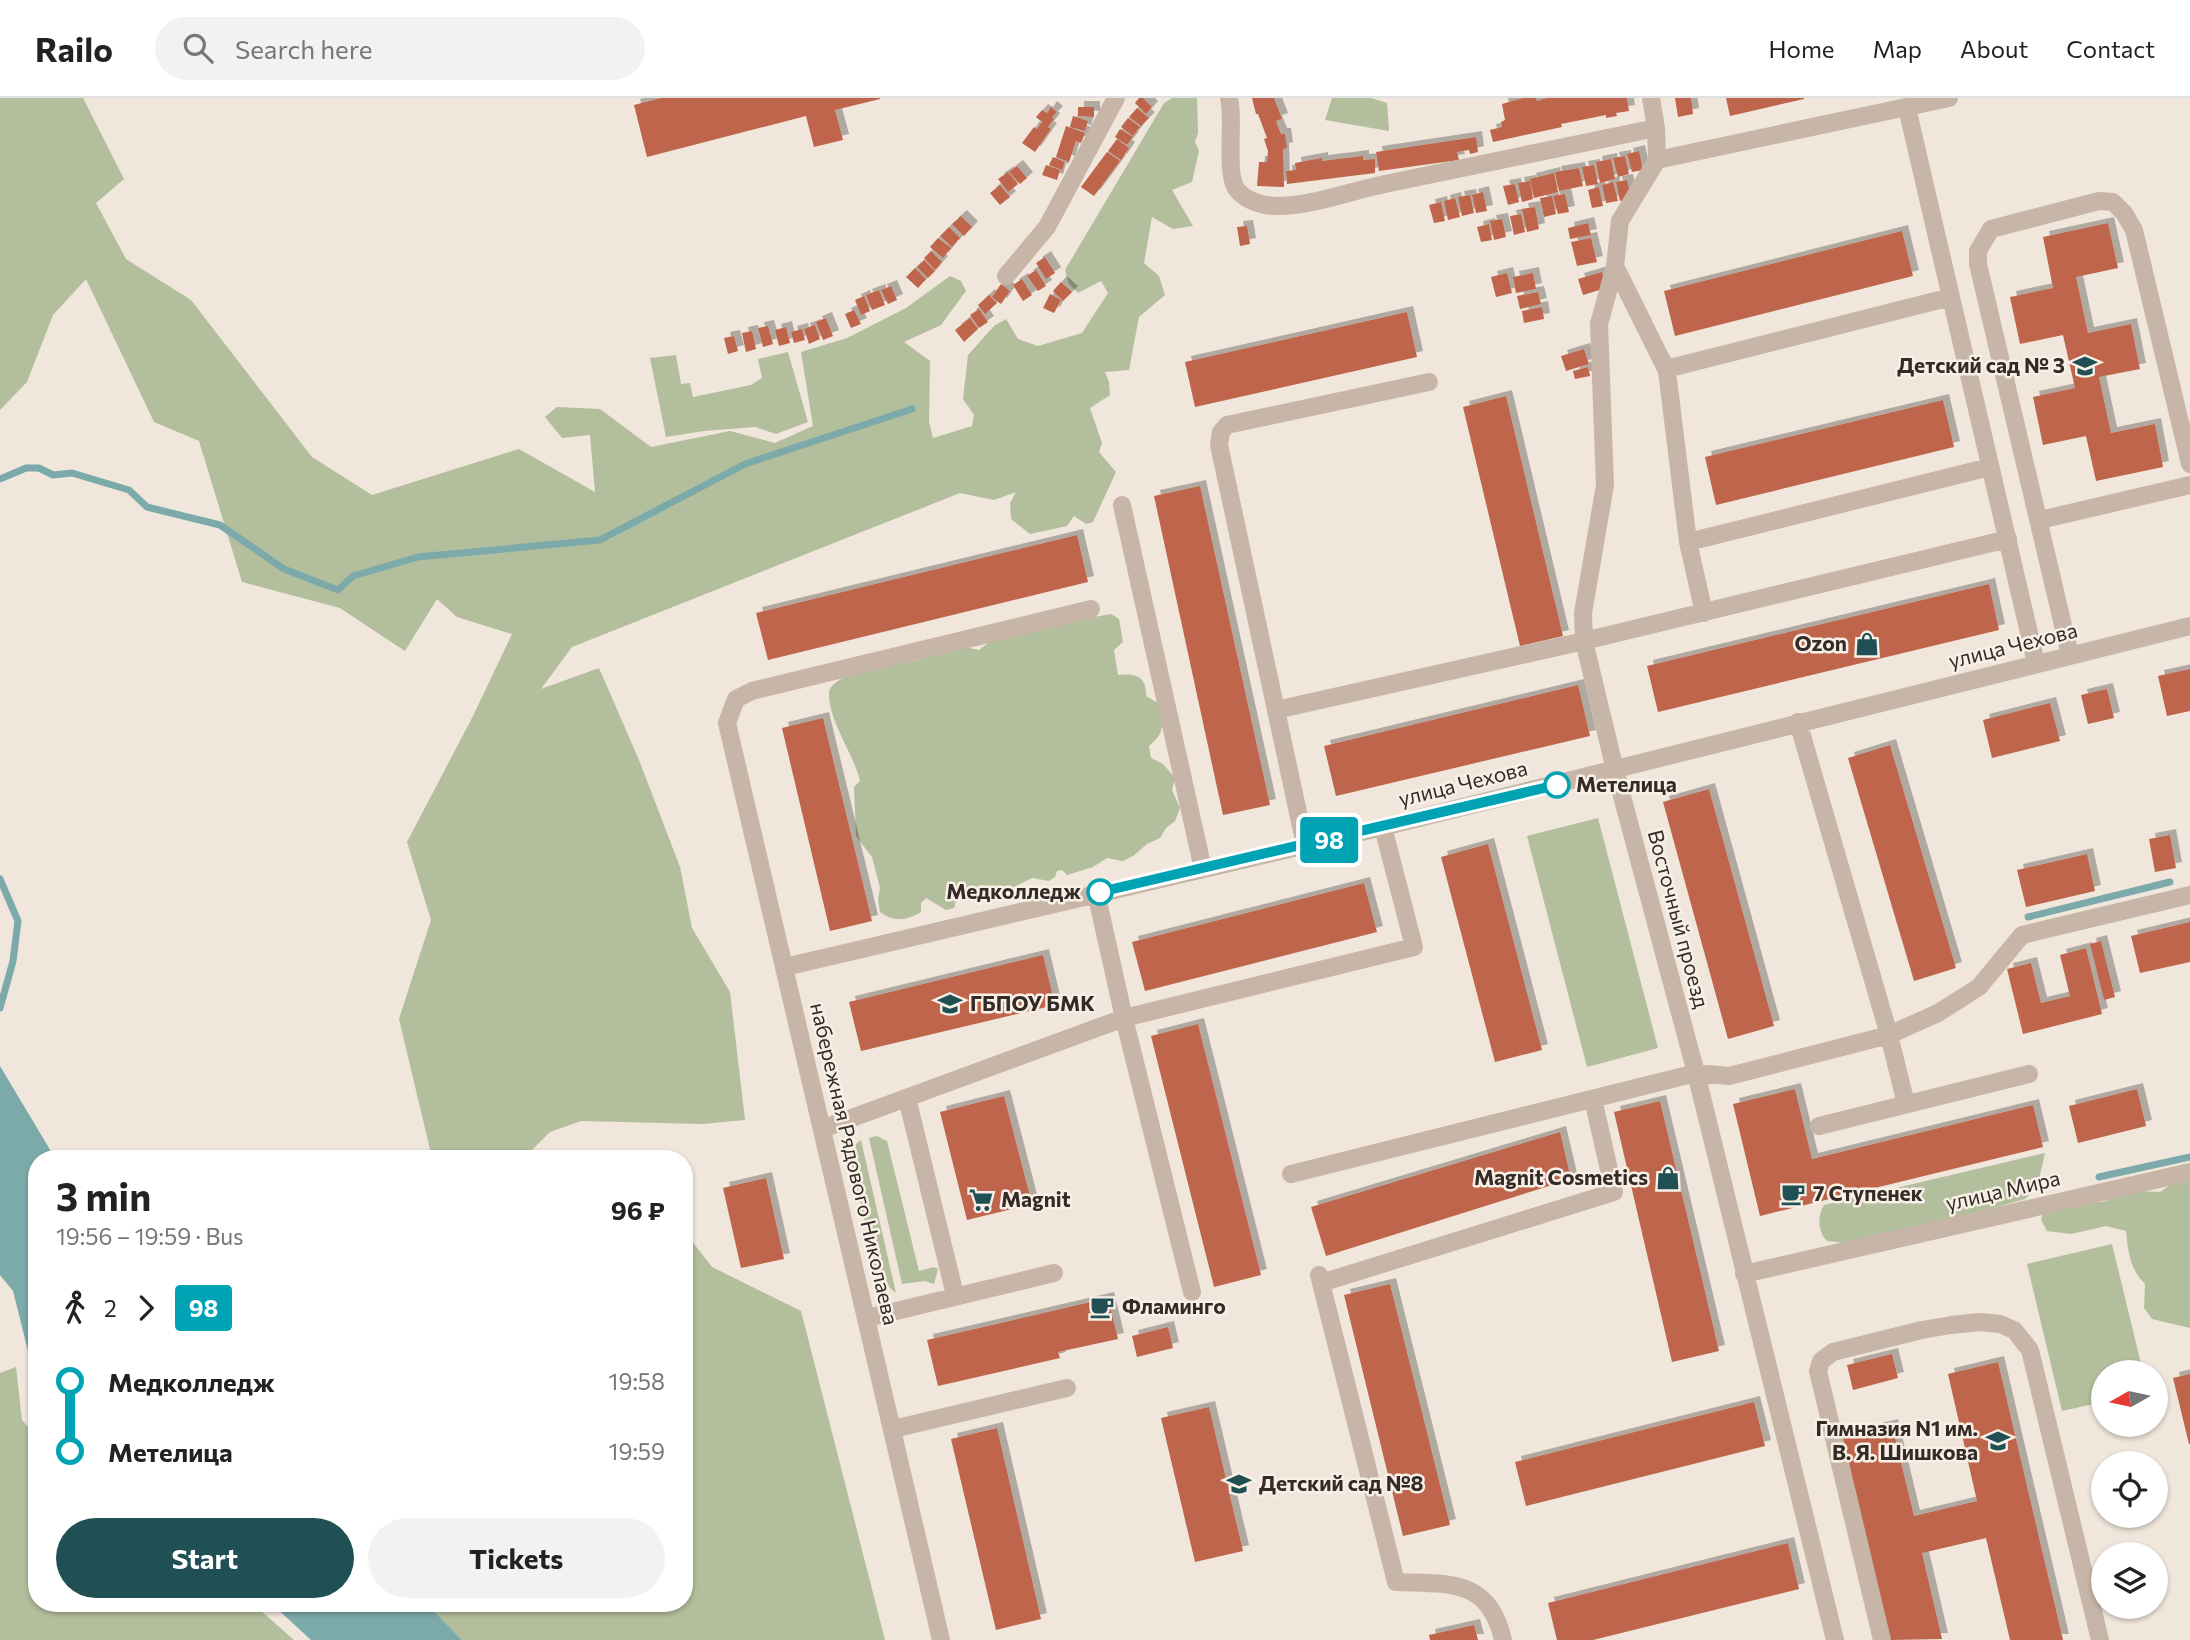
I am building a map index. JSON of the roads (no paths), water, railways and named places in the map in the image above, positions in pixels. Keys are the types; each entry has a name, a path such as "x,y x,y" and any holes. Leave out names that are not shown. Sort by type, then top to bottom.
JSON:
{"street":[{"path":"1006,276 1047,227 1116,98"},
{"path":"1229,98 1232,109 1231,169 1235,189 1250,201 1275,206 1319,200 1377,185 1656,128"},
{"path":"1651,98 1657,160 1949,98"},
{"path":"1907,108 2036,663"},
{"name":"Восточный проезд","path":"1657,160 1620,221 1615,265 1599,324 1605,485 1583,613 1584,641 1615,770 1696,1073 1835,1640"},
{"path":"2070,655 1978,264 1978,251 1990,229 2099,201 2113,202 2124,213 2134,230 2190,464"},
{"path":"1615,265 1665,369 1688,542 1704,612"},
{"path":"1665,369 1951,298"},
{"path":"1305,845 1219,445 1221,432 1227,425 1429,382"},
{"path":"1688,542 1990,467"},
{"path":"2040,520 2190,485"},
{"path":"1122,505 1203,869"},
{"path":"1276,710 1584,641 2008,539"},
{"name":"набережная Рядового Николаева","path":"941,1640 727,723 736,699 769,687 1091,609"},
{"name":"улица Чехова","path":"785,967 1383,827 2190,626"},
{"path":"1798,722 1889,1035 1906,1104"},
{"path":"822,1129 1124,1018 1414,947 1383,827"},
{"path":"1096,893 1192,1292"},
{"path":"1292,1174 1696,1073 1729,1076 1889,1035 1938,1013 1979,987 2022,935 2190,895"},
{"path":"1819,1126 2029,1074"},
{"path":"907,1098 956,1295"},
{"path":"1503,1640 1498,1619 1479,1595 1453,1584 1396,1582 1320,1279 1614,1192 1593,1099"},
{"name":"улица Мира","path":"1744,1274 2190,1172"},
{"path":"867,1318 1054,1273"},
{"path":"1882,1640 1818,1371 1821,1362 1833,1352 1922,1330 1980,1322 2000,1324 2014,1330 2030,1350 2100,1640"},
{"path":"893,1429 1067,1388"}],"water":[{"path":"0,1066 50,1150 28,1150 28,1351 13,1291 0,1275"},
{"path":"281,1612 435,1612 462,1640 311,1640"}],"waterway":[{"path":"0,479 26,468 39,468 53,475 72,473 129,490 147,507 220,525 284,569 338,590 353,576 418,557 600,540 745,464 912,409"},
{"path":"0,879 18,921 13,961 0,1008"},
{"path":"2028,917 2170,882"},
{"path":"2099,1177 2190,1157"}],"place":[{"name":"Детский сад № 3","path":"2085,366"},
{"name":"Ozon","path":"1867,644"},
{"name":"Метелица","path":"1557,785"},
{"name":"Медколледж","path":"1100,892"},
{"name":"ГБПОУ БМК","path":"950,1004"},
{"name":"Magnit Cosmetics","path":"1668,1178"},
{"name":"7 Ступенек","path":"1793,1194"},
{"name":"Magnit","path":"981,1200"},
{"name":"Фламинго","path":"1102,1307"},
{"name":"Гимназия N1 им. В. Я. Шишкова","path":"1998,1441"},
{"name":"Детский сад №8","path":"1239,1484"}]}
